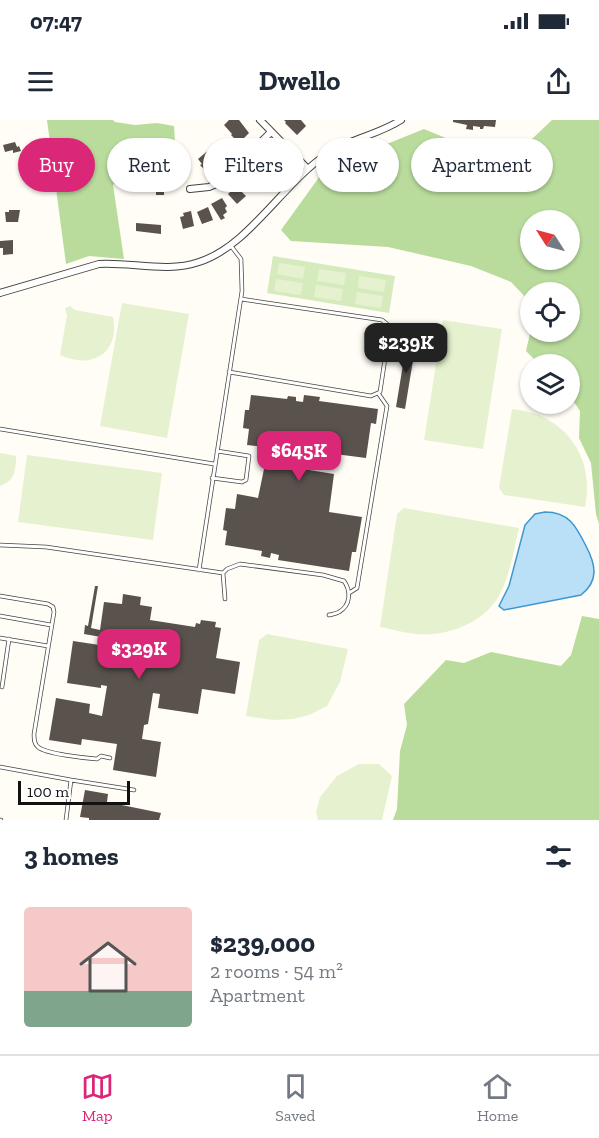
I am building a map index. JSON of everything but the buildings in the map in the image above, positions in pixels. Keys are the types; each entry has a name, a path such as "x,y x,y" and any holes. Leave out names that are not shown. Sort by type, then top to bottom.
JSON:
{"street":[{"path":"260,120 308,169"},
{"path":"0,293 99,264 184,266 200,262 230,245 326,154 401,120"},
{"path":"191,189 209,187 219,183 271,132"}],"lane":[{"path":"199,570 242,291 241,259 230,245"},
{"path":"229,372 371,396 380,392 389,332 387,324 382,320 241,298"},
{"path":"349,593 357,588 387,406 378,393"},
{"path":"0,429 214,464"},
{"path":"212,478 242,482 246,480 249,456 217,451"},
{"path":"0,545 46,547 223,573"},
{"path":"223,573 240,564 323,575 344,581 348,587 348,603 339,612 329,615"},
{"path":"223,573 225,599"},
{"path":"0,596 48,603 53,607 34,734 36,745 58,753 97,759 101,756 110,758"},
{"path":"0,616 52,625"},
{"path":"0,638 48,646"},
{"path":"2,687 9,639"},
{"path":"0,767 134,790"},
{"path":"66,820 71,780"}],"green space":[{"path":"47,120 113,120 135,125 157,123 174,126 175,138 107,138 107,192 114,192 124,259 89,256 66,264 56,192 95,192 95,138 49,138"},
{"path":"552,120 599,120 599,524 591,463 579,438 580,354 529,354 526,351 528,342 580,342 580,282 520,282 520,292 511,282 471,266 388,247 291,241 281,230 316,181 316,192 399,192 399,139 424,129 446,138 411,138 411,192 553,192 553,138 533,138"},
{"path":"273,256 395,276 389,313 267,293"},
{"path":"279,263 305,267 303,279 277,274"},
{"path":"319,269 346,273 344,285 317,281"},
{"path":"359,276 386,280 384,292 358,288"},
{"path":"276,279 303,283 301,295 274,291"},
{"path":"316,285 343,289 341,301 314,297"},
{"path":"357,292 383,296 381,308 355,304"},
{"path":"122,303 189,314 167,438 100,426"},
{"path":"70,306 75,310 113,317 112,340 108,349 101,355 83,360 60,355 67,315 65,309"},
{"path":"443,320 502,329 483,449 424,440"},
{"path":"512,409 520,410 520,414 539,415 563,431 579,453 587,479 585,507 504,495 499,488"},
{"path":"0,453 16,456 12,478 0,486"},
{"path":"27,455 162,473 153,540 18,522"},
{"path":"404,508 519,528 509,570 500,594 485,613 464,626 440,633 412,633 380,627 397,514"},
{"path":"582,616 599,619 599,820 393,820 397,809 400,751 407,725 404,704 446,660 464,663 491,652 561,666 571,655"},
{"path":"267,634 348,649 340,682 327,706 309,715 293,719 273,720 246,716 259,640"},
{"path":"359,764 379,764 392,776 382,820 318,820 316,812 320,797 337,776"}],"water":[{"path":"545,512 566,517 579,532 594,566 591,584 581,595 504,610 499,606 509,586 525,525 535,514"}]}
